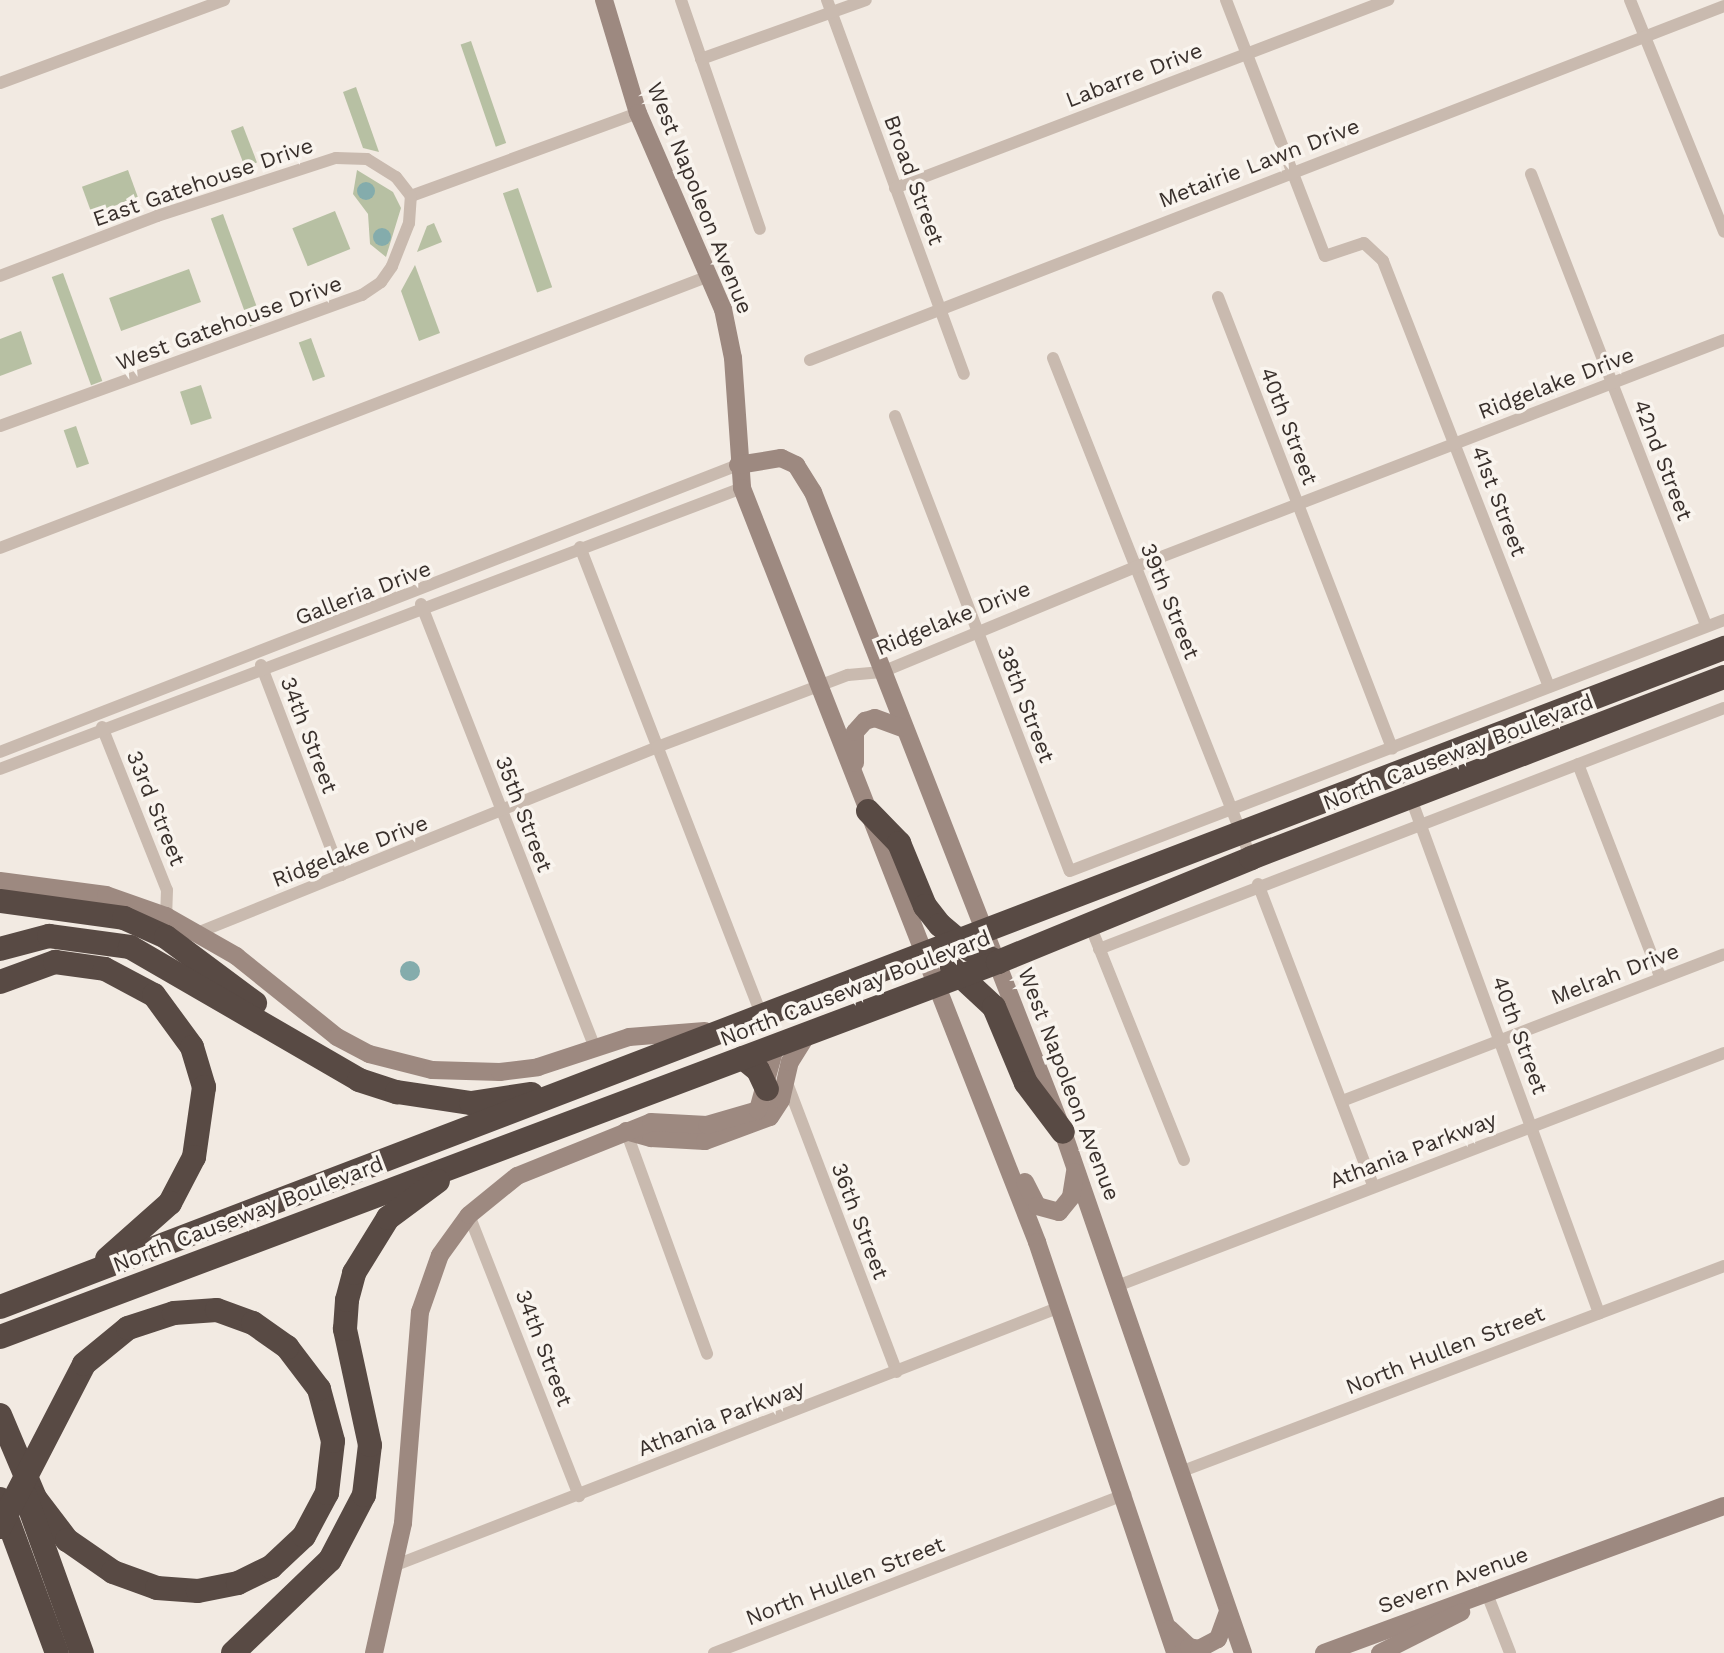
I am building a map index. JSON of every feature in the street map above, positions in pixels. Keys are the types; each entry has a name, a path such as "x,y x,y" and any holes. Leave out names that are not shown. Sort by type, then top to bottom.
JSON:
{"highway":[{"name":"North Causeway Boulevard","path":"0,1307 572,1085 925,953 1236,821 1396,760 1724,648"},
{"name":"North Causeway Boulevard","path":"0,1337 951,980 1251,858 1411,800 1724,677"},
{"path":"868,811 899,843 925,906 956,940 998,962"},
{"path":"0,901 124,918 166,937 331,1065"},
{"path":"4,948 49,936 130,947 331,1065 397,1092 471,1103 572,1085"},
{"path":"925,953 951,980 994,1007 1026,1083 1063,1132"},
{"path":"0,982 20,970 72,962 105,969 154,995 192,1047 204,1087 194,1157 170,1203 131,1241 82,1277"},
{"path":"776,1044 791,1017 863,989 885,967"},
{"path":"761,1014 749,1046 736,1061 758,1070 777,1086"},
{"path":"233,1653 330,1560 364,1495 370,1445 345,1329 354,1273 400,1207 500,1149"},
{"path":"0,1527 84,1364 128,1328 174,1313 217,1310 253,1323 287,1347 319,1389 333,1441 327,1493 304,1536 271,1567 238,1583 198,1591 157,1588 113,1572 67,1540 35,1498 9,1439"},
{"path":"0,1415 82,1653"},
{"path":"0,1499 57,1653"}],"street":[{"path":"0,83 224,0"},
{"name":"West Napoleon Avenue","path":"604,0 638,113 709,276 733,358 738,465 742,488 925,953"},
{"path":"681,0 760,229"},
{"path":"701,59 830,6 866,0"},
{"path":"1226,0 1291,174"},
{"name":"Labarre Drive","path":"895,188 1388,0"},
{"path":"1630,0 1724,232"},
{"name":"Broad Street","path":"830,6 964,374"},
{"name":"Metairie Lawn Drive","path":"810,360 1724,6"},
{"path":"411,196 638,113"},
{"name":"East Gatehouse Drive","path":"0,276 157,216 336,158 367,159 396,177 411,196"},
{"name":"41st Street","path":"1291,174 1325,256 1360,243 1376,249 1549,687"},
{"name":"42nd Street","path":"1531,174 1706,626"},
{"name":"West Gatehouse Drive","path":"0,426 362,295 381,282 392,266 409,223 411,196"},
{"path":"0,548 709,276"},
{"name":"40th Street","path":"1218,297 1396,760 1599,1313"},
{"name":"Ridgelake Drive","path":"197,933 503,814 657,747 821,685 864,671 882,672 976,630 1135,567 1724,340"},
{"name":"39th Street","path":"1053,358 1251,858"},
{"name":"38th Street","path":"895,416 1070,871"},
{"name":"West Napoleon Avenue","path":"738,465 768,456 796,465 813,492 902,728 998,962 1063,1132 1243,1653"},
{"name":"Galleria Drive","path":"0,752 575,532 738,465"},
{"name":"Galleria Drive","path":"0,769 742,488"},
{"path":"575,532 761,1014"},
{"name":"35th Street","path":"416,593 595,1049"},
{"name":"North Causeway Boulevard","path":"1396,760 1549,687 1724,620"},
{"name":"34th Street","path":"257,655 341,875"},
{"path":"1099,949 1258,884 1724,708"},
{"name":"33rd Street","path":"98,716 167,890 166,916"},
{"path":"859,787 855,732 875,718 902,728"},
{"path":"1578,764 1660,977"},
{"name":"North Causeway Boulevard","path":"1070,871 1236,821"},
{"path":"0,881 106,895 166,916 236,956 337,1037 394,1062 432,1070 500,1072 538,1067 629,1037 720,1030"},
{"path":"1258,884 1374,1187"},
{"path":"1090,925 1184,1160"},
{"name":"Melrah Drive","path":"1342,1101 1724,954"},
{"path":"951,980 977,1084 1060,1307 1125,1494 1175,1653"},
{"path":"374,1653 396,1565 420,1312 429,1276 469,1215 517,1176 626,1131 651,1122 731,1122 758,1110 777,1086 810,1031"},
{"path":"776,1044 777,1086"},
{"name":"Athania Parkway","path":"1117,1286 1724,1053"},
{"path":"977,1084 991,1097 1037,1206 1059,1212 1067,1205 1076,1169"},
{"name":"36th Street","path":"777,1086 806,1138 897,1372"},
{"path":"626,1131 707,1354"},
{"name":"34th Street","path":"469,1215 579,1496"},
{"name":"North Hullen Street","path":"1180,1472 1724,1266"},
{"name":"Athania Parkway","path":"396,1565 1060,1307"},
{"name":"North Hullen Street","path":"714,1653 1125,1494"},
{"name":"Severn Avenue","path":"1324,1653 1724,1506"},
{"name":"Severn Avenue","path":"1380,1653 1489,1599 1599,1553"},
{"path":"1489,1599 1510,1653"},
{"path":"1163,1621 1189,1647 1199,1649 1218,1639 1228,1612"}],"green space":[{"path":"471,41 506,143 496,147 461,45"},
{"path":"356,87 379,152 363,148 343,92"},
{"path":"243,126 257,162 245,167 231,131"},
{"path":"128,170 138,197 92,214 82,187"},
{"path":"357,170 393,192 401,208 386,257 370,244 368,214 353,194"},
{"path":"518,188 552,287 537,292 503,193"},
{"path":"335,211 350,249 308,266 292,228"},
{"path":"223,214 262,322 250,327 211,218"},
{"path":"434,223 442,242 417,252 427,226"},
{"path":"415,265 440,333 419,341 401,291"},
{"path":"189,269 201,302 121,331 109,298"},
{"path":"63,273 102,381 91,385 52,277"},
{"path":"21,331 32,364 0,376 0,339"},
{"path":"311,338 325,377 313,381 299,342"},
{"path":"201,385 212,418 191,425 180,392"},
{"path":"76,426 89,464 77,468 64,430"}],"water":[{"path":"362,182 370,182 375,191 373,198 362,200 357,195 357,187"},
{"path":"378,228 386,228 391,237 389,244 378,246 373,241 373,233"},
{"path":"410,961 417,964 420,971 417,978 410,981 403,978 400,971 403,964"}]}
